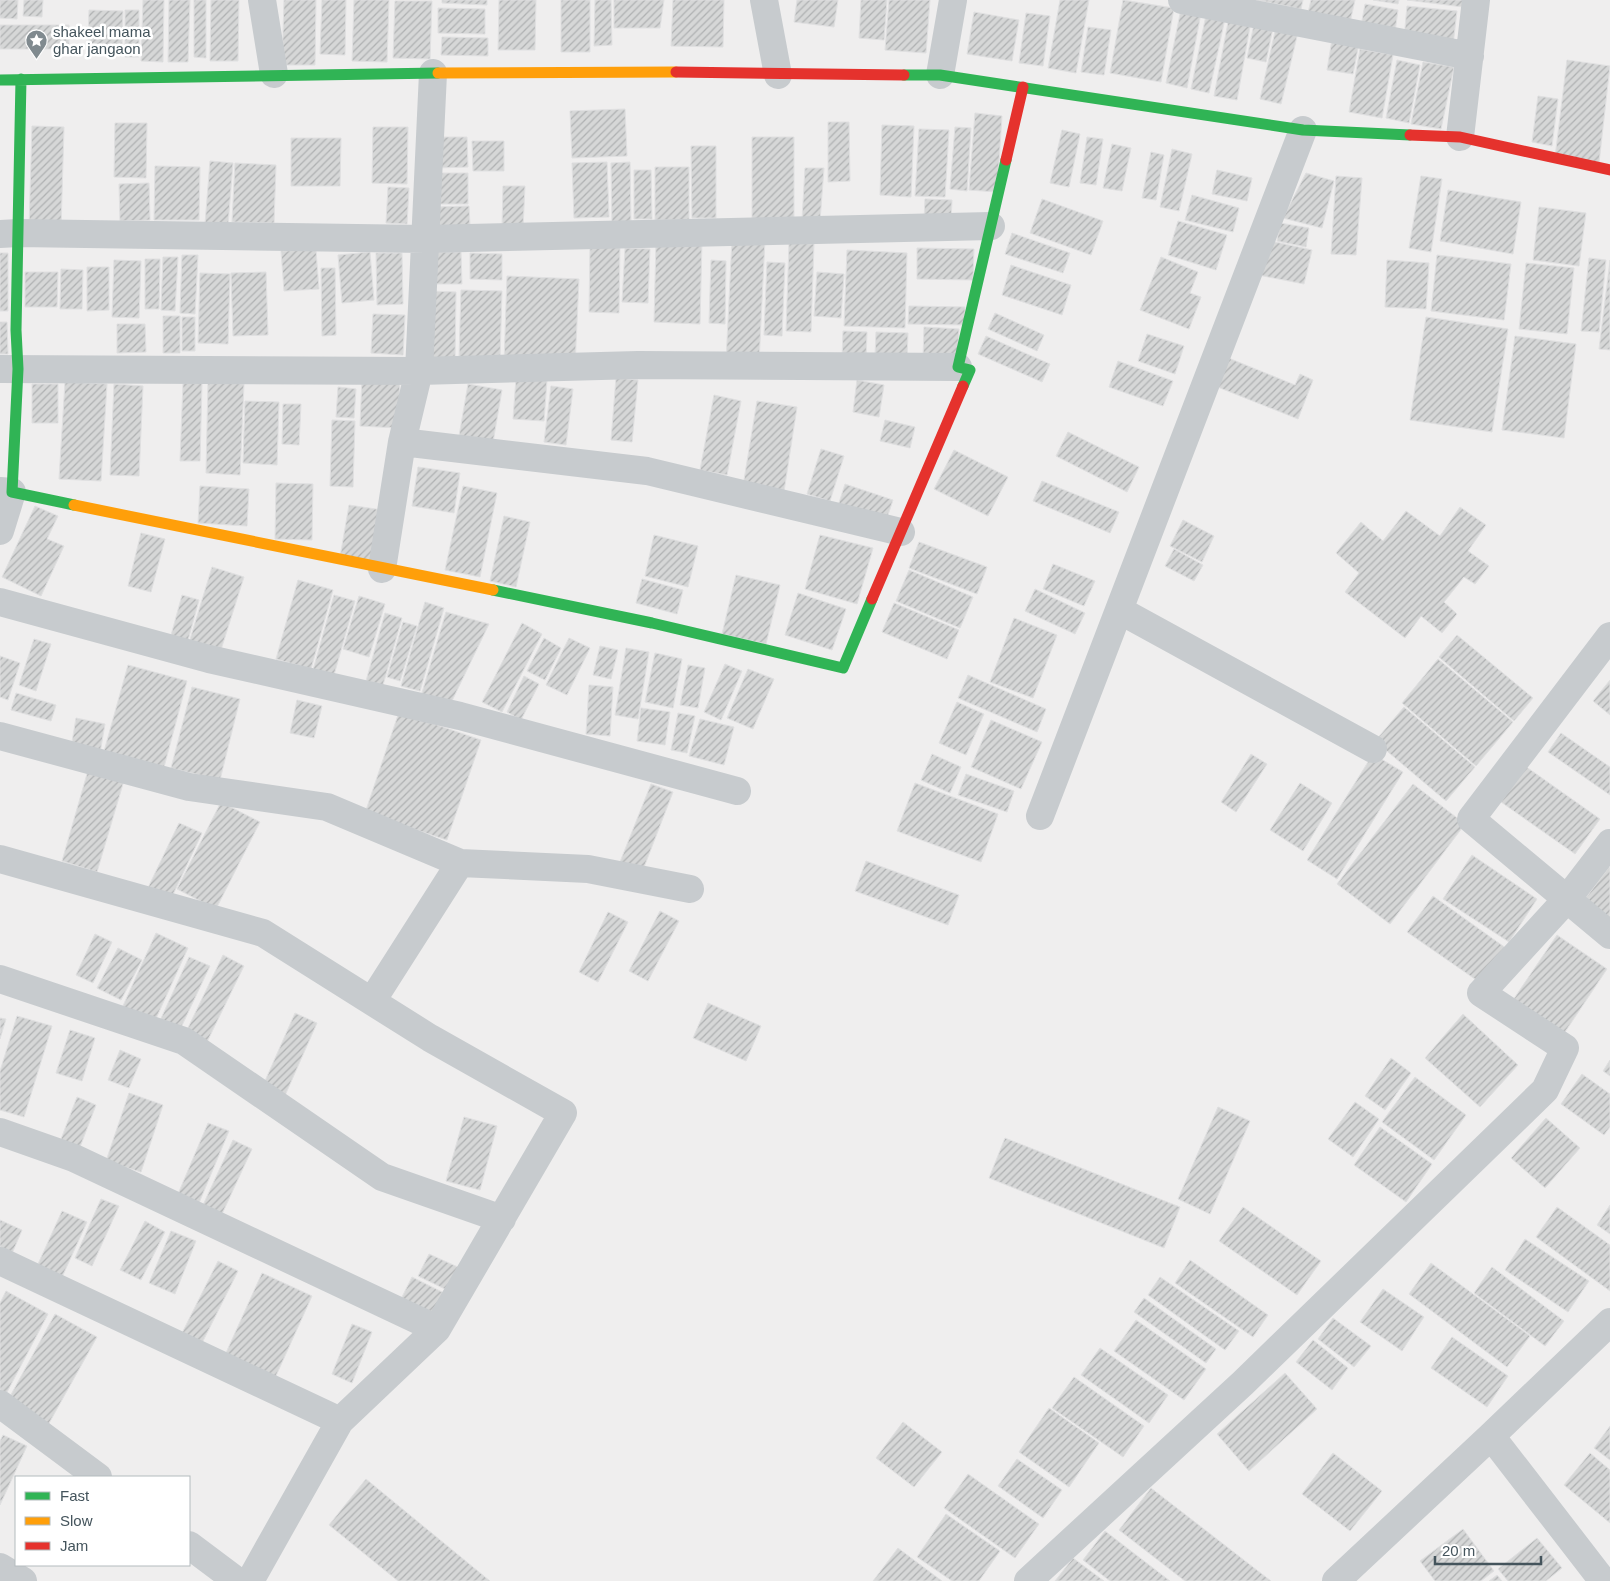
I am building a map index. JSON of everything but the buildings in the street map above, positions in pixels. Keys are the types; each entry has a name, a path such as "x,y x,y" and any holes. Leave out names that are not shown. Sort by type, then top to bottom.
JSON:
{"street":[{"path":"262,0 274,74"},
{"path":"764,0 778,75"},
{"path":"940,76 953,0"},
{"path":"1182,0 1470,56"},
{"path":"1460,137 1476,0"},
{"path":"0,80 537,71 940,76 1303,130 1460,137 1610,170"},
{"path":"382,569 402,442 419,371 433,73"},
{"path":"0,531 6,492 9,369 16,330 9,233 21,79"},
{"path":"958,367 1023,87"},
{"path":"1040,816 1303,130"},
{"path":"9,233 425,239 991,226"},
{"path":"6,492 652,623 843,668 970,370 958,367 638,365 419,371 9,369"},
{"path":"402,442 647,471 901,532"},
{"path":"0,602 209,659 460,716 737,790"},
{"path":"1119,610 1373,749"},
{"path":"1610,636 1471,819 1610,935"},
{"path":"0,736 189,787 327,807 460,863 588,870 690,889"},
{"path":"1028,1581 1243,1383 1545,1090 1565,1048 1481,992 1567,899 1610,843"},
{"path":"0,859 263,933 430,1038 563,1113 437,1329 340,1421 250,1581"},
{"path":"372,1002 460,863"},
{"path":"0,980 184,1041 382,1177 502,1219"},
{"path":"0,1132 74,1158 437,1329"},
{"path":"0,1261 340,1421"},
{"path":"1336,1581 1610,1322"},
{"path":"0,1404 97,1476"},
{"path":"1491,1436 1603,1581"},
{"path":"190,1546 237,1581"},
{"path":"0,1567 23,1581"}],"traffic: fast":[{"path":"0,80 438,73"},
{"path":"904,75 940,75 1303,130 1410,135"},
{"path":"21,79 16,330 18,369 12,492 74,505"},
{"path":"963,386 970,370 958,367 1006,160"},
{"path":"493,590 652,623 843,668 872,599"}],"traffic: slow":[{"path":"438,73 676,72"},
{"path":"74,505 493,590"}],"traffic: jam":[{"path":"676,72 904,75"},
{"path":"1006,160 1023,87"},
{"path":"1410,135 1460,137 1610,170"},
{"path":"872,599 963,386"}],"place":[{"name":"shakeel mama ghar jangaon","path":"37,59"}]}
